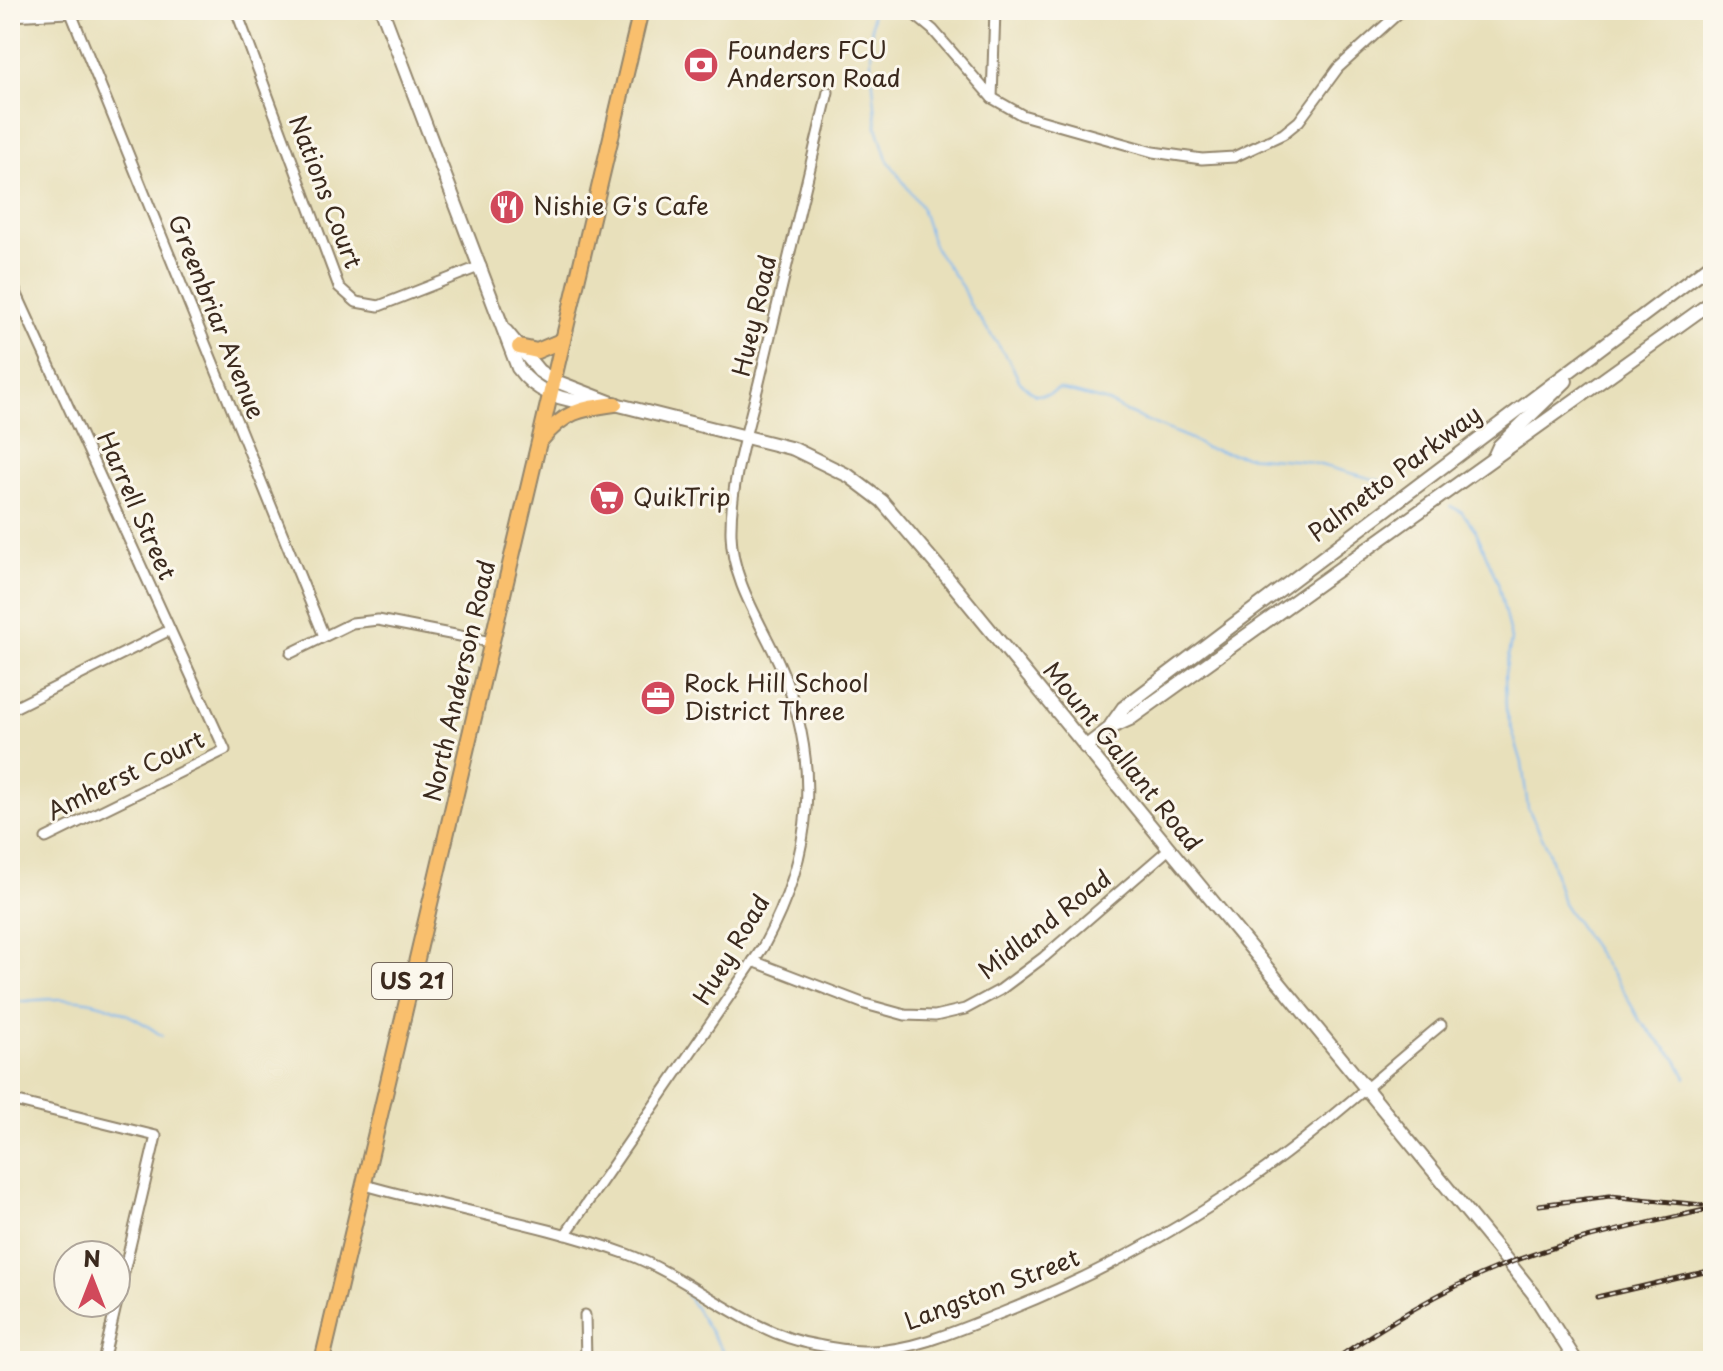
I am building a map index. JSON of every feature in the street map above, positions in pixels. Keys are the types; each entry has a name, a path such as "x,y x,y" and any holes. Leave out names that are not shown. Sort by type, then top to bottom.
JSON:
{"main road":[{"name":"North Anderson Road","path":"322,1361 641,10"},
{"path":"519,347 537,351 563,340"},
{"path":"539,443 551,428 572,412 615,404"}],"street":[{"path":"10,16 126,10"},
{"name":"Nations Court","path":"236,10 339,287 356,302 379,306 481,266"},
{"name":"Mount Gallant Road","path":"382,10 523,375 536,387 551,387 794,449 849,476 882,501 1509,1263 1533,1293 1576,1361"},
{"path":"909,10 933,30 992,98 1035,119 1153,152 1202,159 1234,157 1283,134 1299,121 1338,68 1402,10"},
{"path":"992,98 995,10"},
{"name":"Greenbriar Avenue","path":"71,13 324,636"},
{"name":"Huey Road","path":"565,1235 753,961 781,914 799,859 806,817 808,776 800,721 779,663 738,578 731,535 739,461 828,92"},
{"name":"Palmetto Parkway","path":"1110,728 1123,708 1713,263"},
{"name":"Harrell Street","path":"10,279 225,750"},
{"name":"Palmetto Parkway","path":"1085,747 1110,728 1130,719 1713,301"},
{"name":"Mount Gallant Road","path":"506,331 551,387"},
{"path":"1493,460 1499,446 1569,378 1581,362"},
{"path":"1478,439 1493,460"},
{"path":"291,653 352,623 378,620 491,642"},
{"path":"10,710 170,630"},
{"name":"Amherst Court","path":"46,838 225,750"},
{"name":"Midland Road","path":"753,961 865,1004 905,1015 935,1016 965,1009 1000,990 1044,957 1169,849"},
{"name":"Langston Street","path":"365,1185 565,1235 630,1255 671,1274 762,1325 814,1345 871,1351 905,1346 1020,1306 1133,1253 1190,1220 1250,1179 1441,1025"},
{"path":"10,1100 156,1136 103,1361"},
{"path":"585,1315 586,1361"}],"waterway":[{"path":"872,12 871,62 877,127 887,159 921,207 934,247 1020,382 1035,395 1049,394 1059,389 1108,402 1205,448 1244,456 1305,461 1396,485"},
{"path":"1450,506 1462,512 1476,531 1498,583 1511,640 1505,674 1506,710 1522,763 1528,808 1548,849 1563,903 1640,1021 1677,1060 1686,1078"},
{"path":"10,1003 53,999 90,1002 125,1013 162,1036"},
{"path":"681,1286 729,1361"}],"railway":[{"path":"1539,1205 1610,1196 1702,1205"},
{"path":"1333,1361 1413,1309 1499,1267 1578,1241 1713,1208"},
{"path":"1597,1297 1713,1270"}],"place":[{"name":"Founders FCU Anderson Road","path":"701,65"},
{"name":"Nishie G's Cafe","path":"507,207"},
{"name":"QuikTrip","path":"607,498"},
{"name":"Rock Hill School District Three","path":"658,698"}]}
